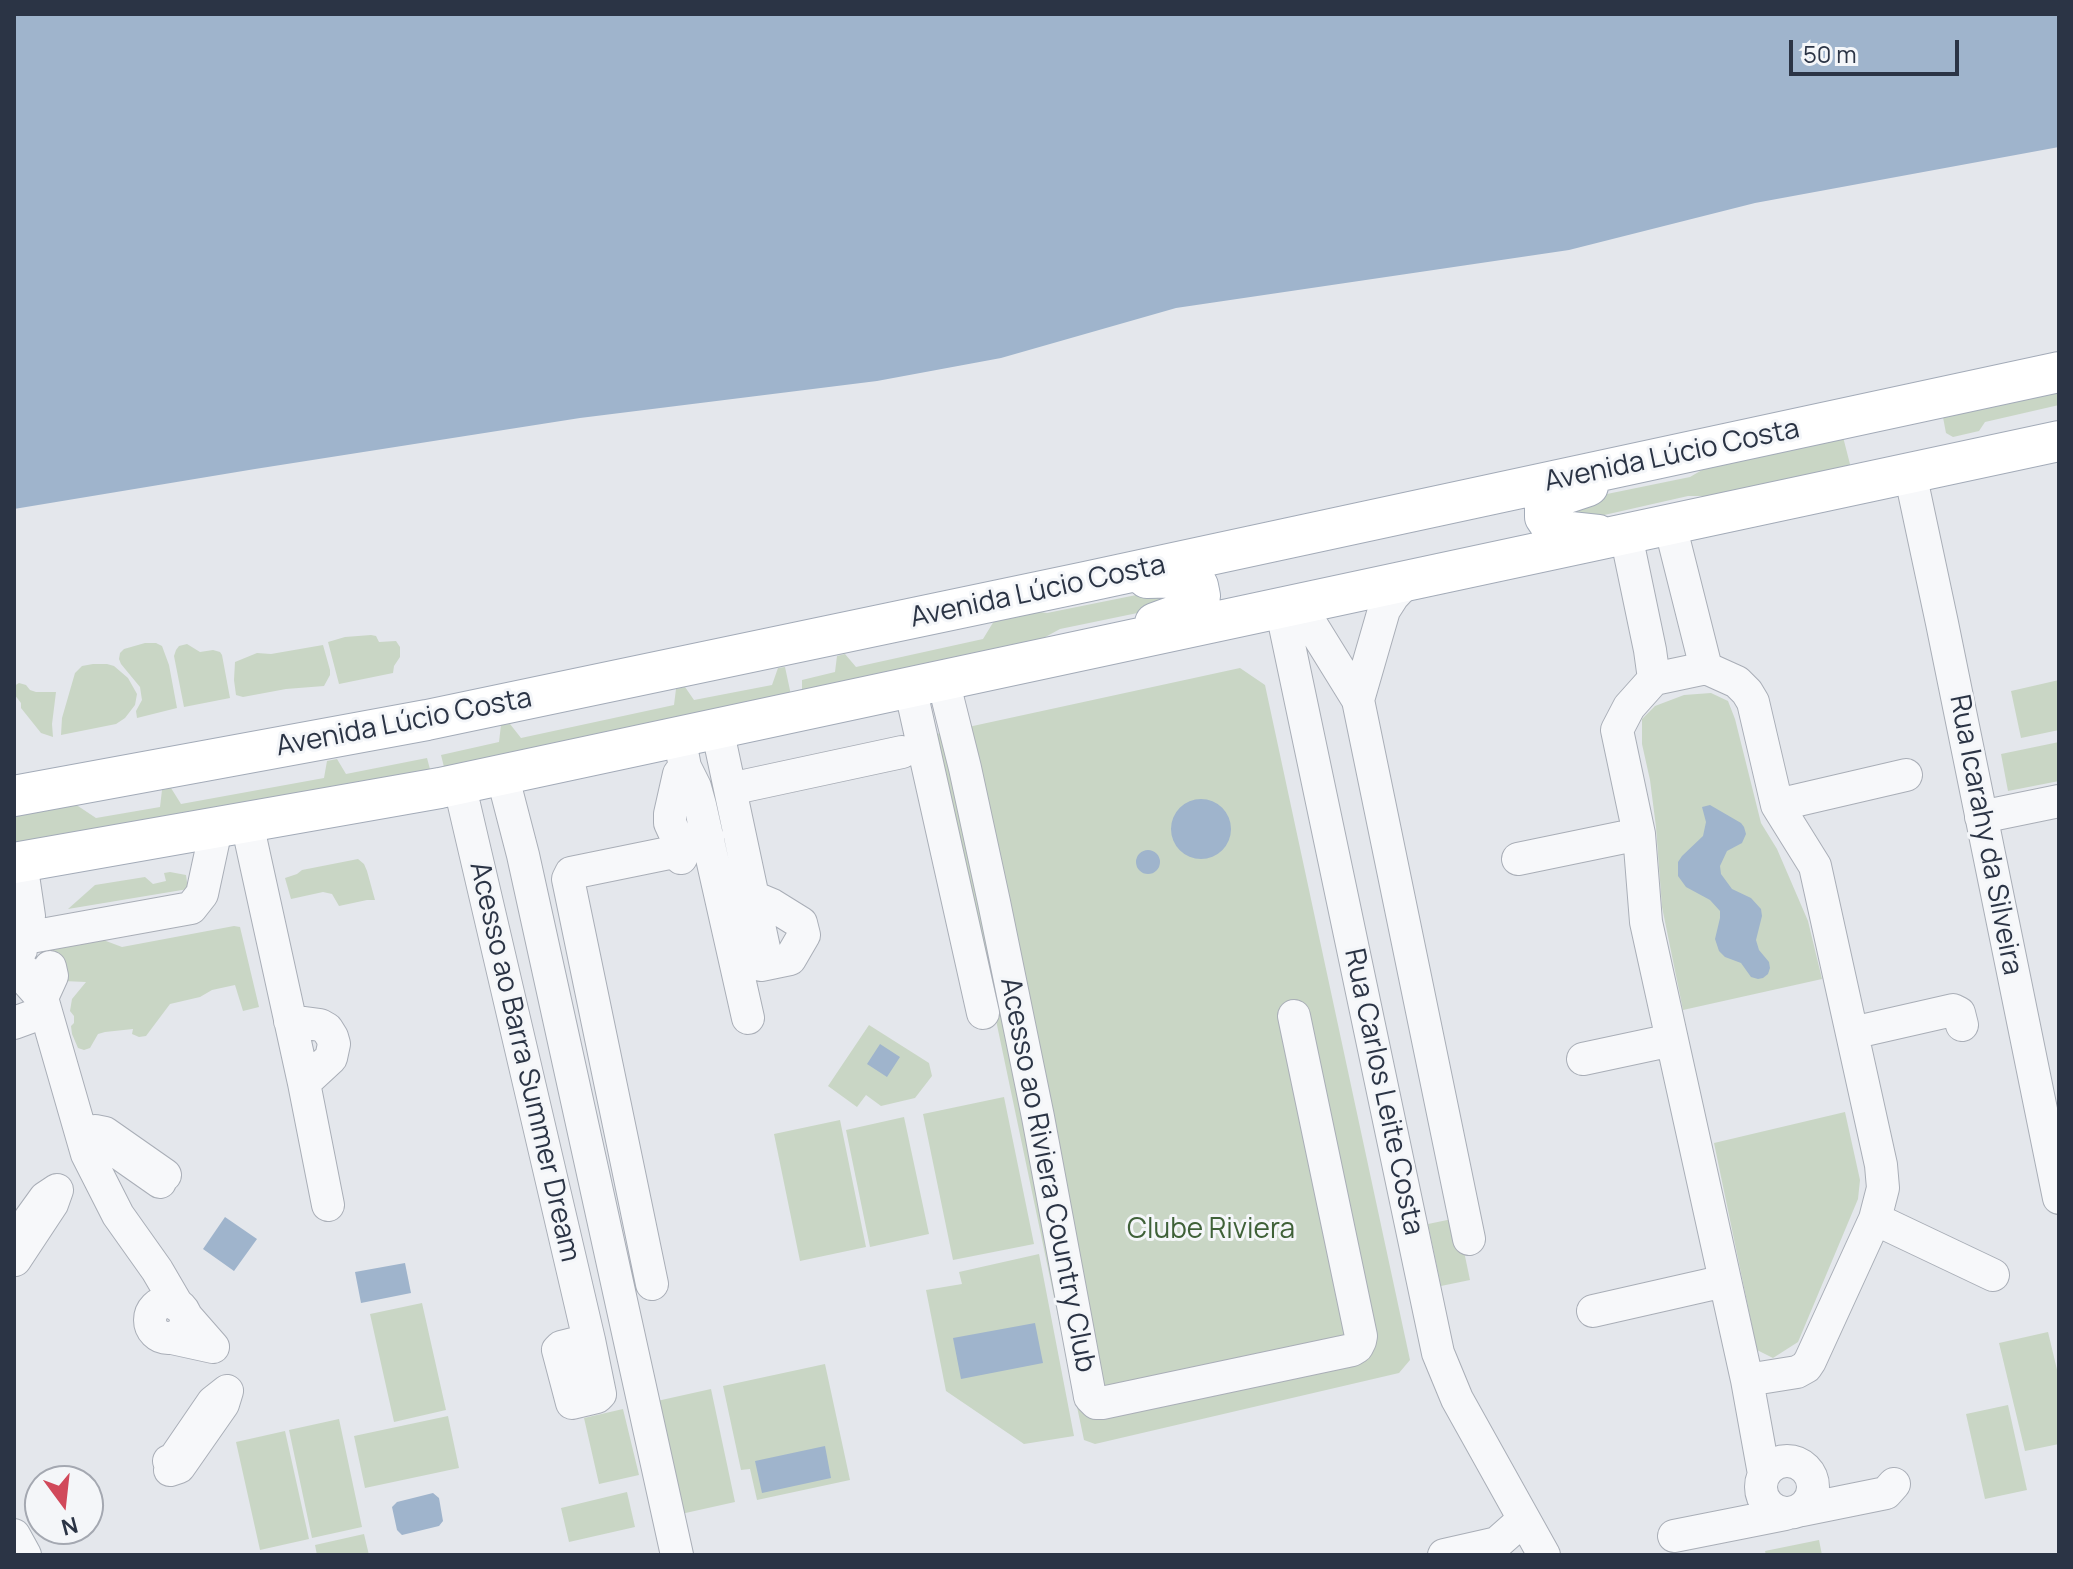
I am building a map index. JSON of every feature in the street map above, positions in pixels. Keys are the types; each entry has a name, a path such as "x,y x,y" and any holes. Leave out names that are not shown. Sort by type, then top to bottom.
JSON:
{"main road":[{"name":"Avenida Lúcio Costa","path":"14,796 427,720 2059,372"},
{"path":"17,862 232,826 502,774 694,743 927,684 1080,650 2059,441"},
{"path":"1621,536 1561,531 1551,526 1545,517 1545,506 1552,498 1679,454"},
{"path":"1080,650 1193,609 1200,596 1198,586 1189,577 1085,582"}],"street":[{"name":"Rua Icarahy da Silveira","path":"1910,473 1981,817 2045,1065 2059,1198"},
{"path":"1670,525 1706,668"},
{"path":"1621,536 1641,603 1654,679"},
{"path":"1358,700 1384,610 1408,580"},
{"path":"1641,603 1686,592"},
{"path":"1290,605 1358,700 1469,1239"},
{"name":"Rua Carlos Leite Costa","path":"1290,605 1438,1353 1457,1399 1528,1543"},
{"path":"1747,1380 1797,1372 1806,1367 1875,1219 1883,1188 1881,1165 1815,866 1777,805 1753,702 1737,682 1706,668 1654,679 1629,707 1617,730 1639,834 1646,922 1747,1380 1764,1474 1761,1491 1764,1500 1776,1512 1793,1512 1808,1504 1814,1487 1813,1479 1802,1465 1795,1461 1777,1463 1764,1474"},
{"path":"927,684 983,1013"},
{"name":"Acesso ao Riviera Country Club","path":"927,684 965,768 1038,1117 1090,1397 1096,1403 1357,1347 1361,1336 1294,1016"},
{"path":"694,743 730,789 753,897"},
{"path":"694,743 695,787 690,847 748,1018"},
{"path":"730,789 902,752"},
{"path":"502,774 523,855 677,1555"},
{"path":"1777,805 1906,775"},
{"name":"Acesso ao Barra Summer Dream","path":"459,783 589,1340"},
{"path":"1981,817 2059,801"},
{"path":"33,966 191,908 202,894 232,826"},
{"path":"232,826 290,1021 328,1205"},
{"path":"1518,859 1639,834"},
{"path":"652,1284 568,879 571,873 690,847"},
{"path":"17,862 33,966 85,1133 118,1215 157,1270 172,1318 213,1347 226,1377 227,1391 223,1404 179,1467 169,1466"},
{"path":"14,1023 33,966"},
{"path":"1851,1027 1946,998 1951,994 1950,983"},
{"path":"1851,1027 1953,1010 1959,1013 1962,1025"},
{"path":"1585,1065 1673,1047"},
{"path":"85,1133 105,1133 162,1178"},
{"path":"15,1260 52,1204 85,1133"},
{"path":"14,1241 45,1198 57,1190"},
{"path":"1875,1219 1993,1275"},
{"path":"1593,1311 1725,1281"},
{"path":"1674,1536 1886,1493 1894,1484"},
{"path":"14,1535 25,1555"},
{"path":"1444,1555 1497,1543 1528,1543"}],"green space":[{"path":"2059,387 2059,405 1985,422 1979,431 1953,437 1946,433 1942,412"},
{"path":"1842,433 1852,472 1707,496 1688,496 1569,523 1563,503 1690,477 1719,460"},
{"path":"1176,587 1181,604 1060,629 1027,647 802,694 802,680 835,672 837,656 845,654 856,667 983,639 994,621 1025,610 1047,613"},
{"path":"376,636 379,642 396,641 400,647 400,657 393,673 339,684 328,642"},
{"path":"145,643 162,646 177,708 137,718 136,711 142,700 140,687 119,659 124,649"},
{"path":"187,644 200,652 220,652 230,698 184,707 174,656 179,646"},
{"path":"323,645 330,670 324,686 243,697 236,695 235,662 257,653 271,654"},
{"path":"82,666 114,666 128,678 137,694 135,705 116,724 61,735 62,718 75,673"},
{"path":"785,667 791,695 445,771 441,755 499,742 501,725 510,724 521,738 674,705 676,689 685,687 694,700 772,685 778,668"},
{"name":"Clube Riviera","path":"1240,668 1265,685 1410,1360 1399,1373 1095,1444 1084,1440 936,734"},
{"path":"2059,680 2059,730 2021,738 2011,691"},
{"path":"19,683 36,692 56,692 53,737 41,733 21,708 14,694 14,686"},
{"path":"1711,693 1728,701 1735,719 1761,823 1777,849 1808,921 1822,979 1683,1010 1662,907 1656,827 1642,744 1642,719 1655,706 1684,695"},
{"path":"2059,742 2059,781 2008,791 2001,754"},
{"path":"427,758 431,773 14,851 14,810 75,804 96,818 160,807 162,790 171,788 181,804 324,778 327,761 337,759 346,774"},
{"path":"358,859 367,871 375,900 339,906 332,894 323,892 291,899 285,878 302,870"},
{"path":"164,873 186,875 188,889 68,909 95,885 145,877 153,884 166,881"},
{"path":"240,927 259,1007 243,1011 235,985 212,990 200,997 170,1004 146,1036 132,1034 133,1029 105,1032 98,1034 90,1048 78,1048 72,1034 74,1016 70,1011 72,999 86,982 63,981 51,954 53,950 77,937 98,938 122,947"},
{"path":"869,1025 929,1063 932,1076 915,1098 881,1106 866,1095 857,1107 828,1086"},
{"path":"1004,1097 1034,1244 953,1260 923,1114"},
{"path":"1845,1112 1860,1180 1858,1199 1798,1342 1773,1358 1757,1350 1714,1143"},
{"path":"904,1117 929,1234 870,1247 846,1130"},
{"path":"840,1120 866,1247 800,1261 774,1134"},
{"path":"1457,1218 1470,1280 1441,1286 1428,1224"},
{"path":"1039,1254 1074,1436 1024,1444 946,1391 926,1290 962,1284 959,1272"},
{"path":"422,1303 446,1410 394,1422 370,1314"},
{"path":"2048,1332 2059,1378 2059,1444 2025,1451 1999,1343"},
{"path":"825,1364 850,1480 757,1500 750,1469 741,1470 723,1386"},
{"path":"711,1389 735,1502 681,1514 657,1401"},
{"path":"2008,1405 2027,1490 1985,1499 1966,1414"},
{"path":"623,1409 639,1475 599,1484 584,1418"},
{"path":"448,1416 459,1468 365,1488 354,1436"},
{"path":"339,1419 362,1527 312,1538 289,1430"},
{"path":"285,1431 309,1539 260,1550 236,1442"},
{"path":"627,1492 635,1527 569,1542 561,1508"},
{"path":"364,1534 369,1555 317,1555 315,1545"},
{"path":"1819,1540 1822,1555 1766,1555 1765,1551"}],"water":[{"path":"14,14 2059,14 2059,147 1755,203 1569,250 1176,308 1001,358 877,381 580,418 14,509"},
{"path":"1201,799 1212,801 1222,808 1229,818 1229,840 1222,850 1212,857 1201,859 1190,857 1180,850 1173,840 1171,829 1173,818 1180,808 1190,801"},
{"path":"1710,805 1744,827 1746,834 1742,843 1727,851 1720,866 1721,874 1732,889 1751,898 1761,909 1756,940 1770,968 1763,978 1751,977 1741,963 1719,951 1715,939 1720,911 1710,900 1686,887 1678,876 1678,862 1703,836 1706,822 1702,807"},
{"path":"1148,850 1157,853 1160,862 1157,871 1148,874 1139,871 1136,862 1139,853"},
{"path":"880,1044 900,1057 887,1077 867,1064"},
{"path":"225,1217 257,1239 234,1271 203,1249"},
{"path":"405,1263 411,1293 361,1303 355,1272"},
{"path":"1035,1323 1043,1363 961,1379 953,1338"},
{"path":"825,1446 831,1478 762,1493 755,1461"},
{"path":"433,1493 439,1498 443,1521 439,1526 402,1535 397,1530 392,1507 397,1502"}]}
